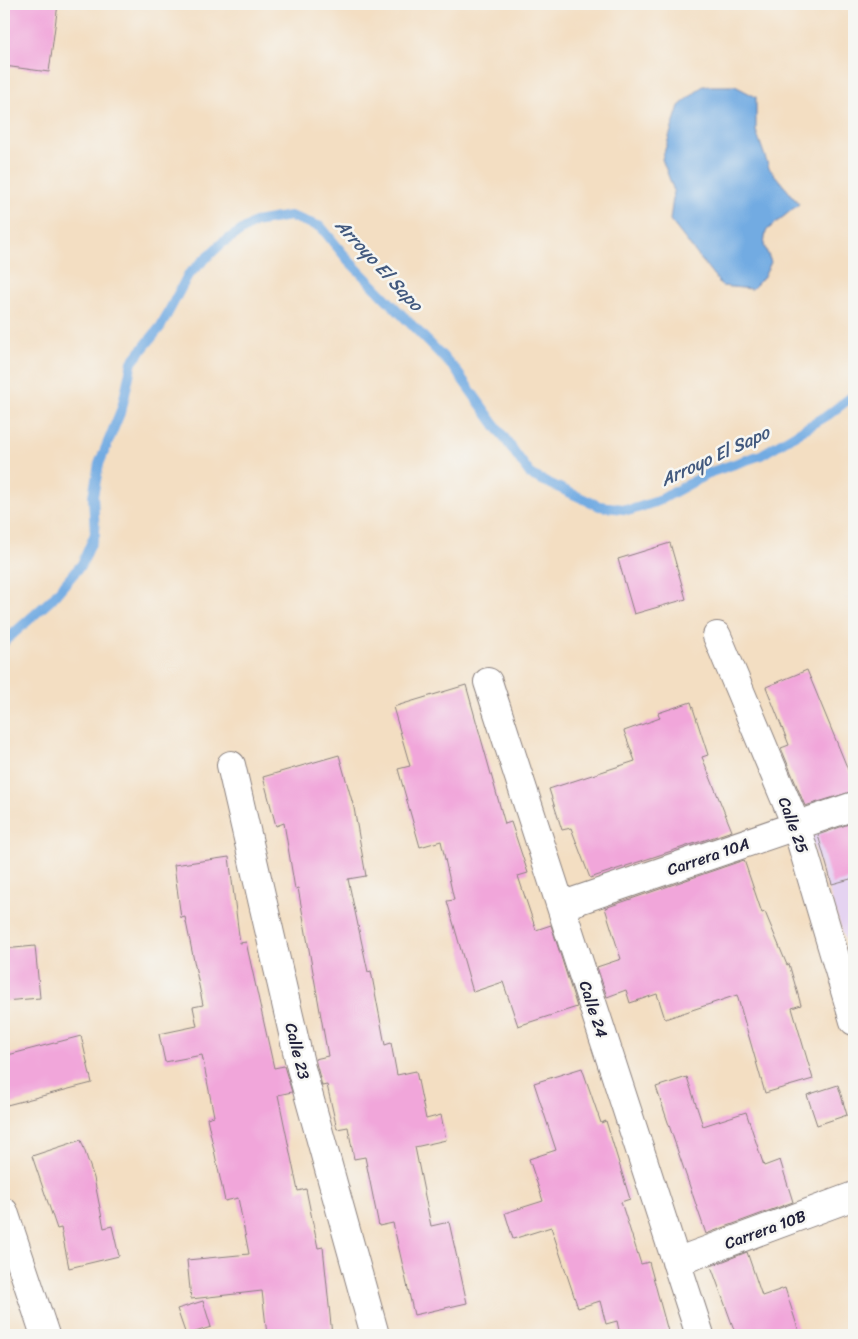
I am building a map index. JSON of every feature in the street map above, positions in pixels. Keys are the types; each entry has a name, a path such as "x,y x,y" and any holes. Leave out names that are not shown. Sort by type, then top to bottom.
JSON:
{"street":[{"name":"Calle 25","path":"717,636 796,825 854,1021"},
{"name":"Calle 24","path":"488,682 700,1335"},
{"name":"Calle 23","path":"231,765 301,1068 375,1335"},
{"name":"Carrera 10A","path":"561,906 854,806"},
{"name":"Carrera 10B","path":"676,1262 854,1196"},
{"path":"4,1212 45,1335"}],"shaded area":[{"path":"854,821 854,966 810,836"}],"water":[{"path":"703,86 735,86 756,97 756,131 769,168 799,204 766,231 764,245 771,262 764,277 752,289 722,286 670,220 674,191 662,159 679,106"}],"building":[{"path":"4,4 58,4 49,72 4,66"},
{"path":"670,543 686,599 634,614 618,559"},
{"path":"807,670 854,784 854,791 805,806 781,748 789,745 766,687"},
{"path":"466,685 505,824 511,822 528,873 518,876 536,930 551,925 577,1007 518,1026 503,982 473,992 447,901 454,900 441,841 420,847 398,769 410,766 393,707"},
{"path":"691,702 708,755 702,757 732,831 590,878 571,828 562,830 549,789 635,761 624,731 660,718 658,713"},
{"path":"339,755 354,808 366,876 348,879 368,972 371,971 385,1045 391,1043 397,1075 416,1071 426,1119 441,1115 446,1140 415,1147 431,1226 449,1222 467,1303 414,1315 393,1223 379,1226 365,1157 354,1159 348,1127 337,1129 327,1085 322,1086 315,1059 328,1056 298,888 295,889 284,823 276,826 263,777"},
{"path":"854,822 854,878 832,884 818,835"},
{"path":"229,857 240,943 246,942 274,1068 284,1066 292,1092 278,1095 298,1191 306,1189 318,1248 323,1247 332,1335 267,1335 262,1291 191,1299 187,1260 249,1254 238,1198 225,1201 207,1118 214,1116 202,1055 165,1062 159,1034 197,1026 193,1007 203,1005 185,917 181,918 174,865"},
{"path":"744,860 762,913 765,912 787,965 789,964 801,1005 792,1008 813,1079 765,1093 737,995 665,1019 657,994 630,1003 626,990 607,997 597,967 621,959 605,908"},
{"path":"35,946 40,998 4,1001 4,949"},
{"path":"81,1036 92,1083 7,1105 4,1091 4,1056"},
{"path":"582,1068 601,1123 606,1121 630,1199 621,1202 641,1264 649,1262 669,1335 620,1335 617,1321 606,1324 600,1301 578,1308 551,1227 513,1239 505,1213 543,1201 529,1159 556,1150 534,1083"},
{"path":"687,1077 703,1126 746,1112 764,1166 780,1160 793,1202 706,1234 656,1087"},
{"path":"838,1085 847,1115 817,1125 807,1095"},
{"path":"81,1140 94,1178 104,1228 112,1226 119,1256 69,1268 61,1228 57,1229 32,1156"},
{"path":"747,1252 762,1296 785,1288 800,1335 736,1335 711,1266"},
{"path":"203,1301 211,1327 186,1335 177,1309"}],"waterway":[{"name":"Arroyo El Sapo","path":"4,642 51,600 82,564 95,534 93,496 99,464 122,408 132,362 161,326 188,275 222,243 255,222 290,216 321,227 348,260 455,369 531,475 599,506 631,510 658,501 711,472 761,455 828,415 854,395"}]}
